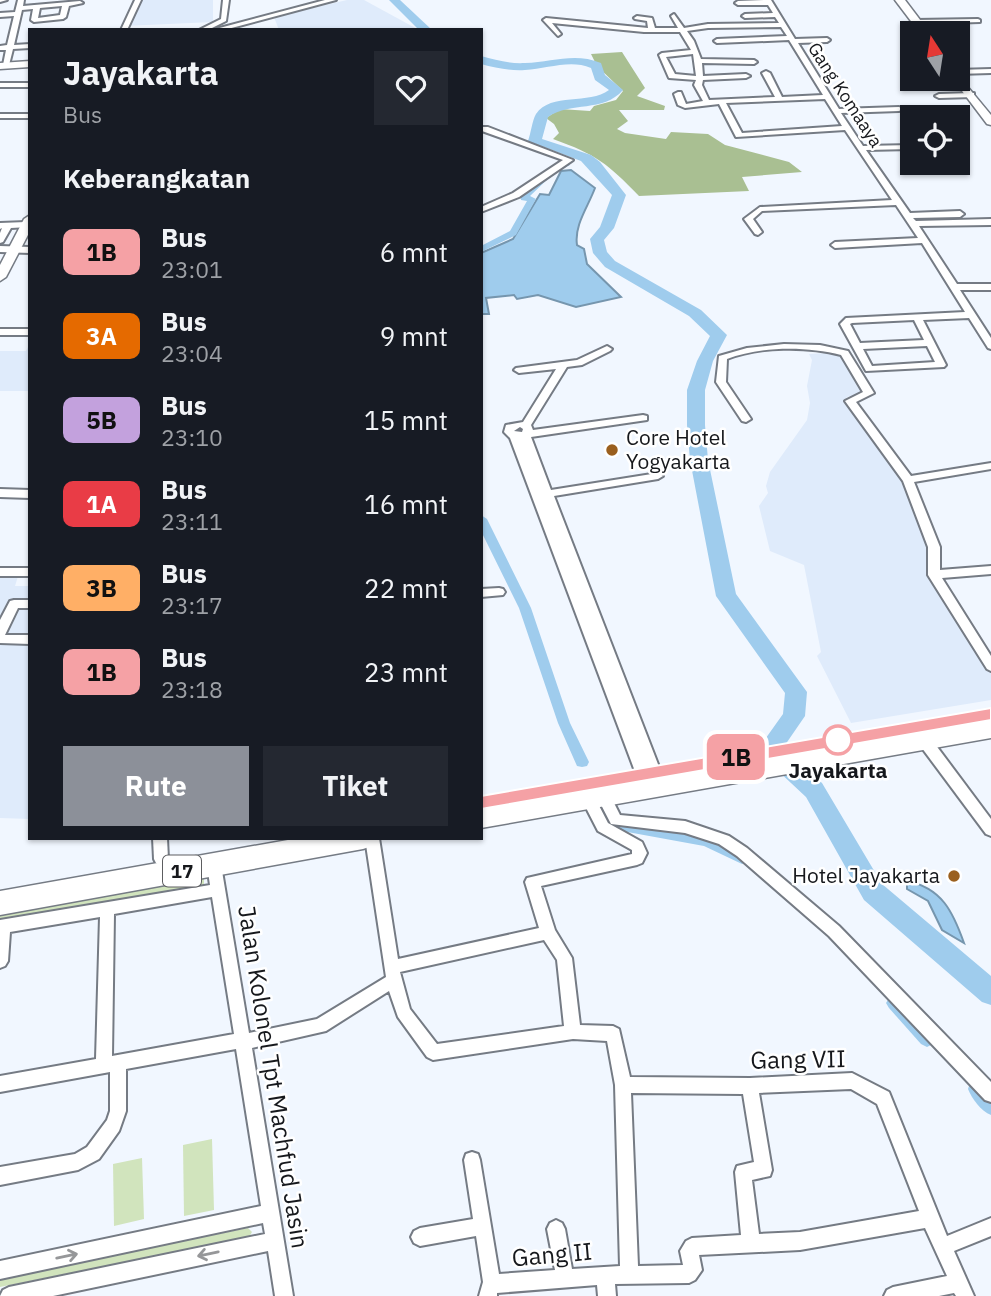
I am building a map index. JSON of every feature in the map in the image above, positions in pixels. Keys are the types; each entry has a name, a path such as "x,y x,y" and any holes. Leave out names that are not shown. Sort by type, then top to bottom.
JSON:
{"highway":[{"path":"825,749 924,740 989,728"},
{"path":"483,817 596,797 747,763 825,749 989,728"},
{"path":"483,802 649,773 747,763"},
{"name":"17","path":"0,887 160,849 257,840"},
{"name":"17","path":"1,919 216,878 356,840"}],"street":[{"path":"125,28 138,0"},
{"path":"206,28 224,20 226,0"},
{"path":"222,28 303,4 333,0"},
{"path":"900,0 915,21"},
{"path":"738,3 768,1"},
{"name":"Gang Komaaya","path":"768,1 991,346"},
{"path":"0,15 20,7 80,3"},
{"path":"37,6 33,20 62,18 66,4"},
{"path":"20,7 11,30 11,47 3,66 28,64"},
{"path":"745,16 776,15"},
{"path":"674,16 689,36 701,78 698,85 707,102"},
{"path":"637,18 650,19 652,30"},
{"path":"558,34 546,20 652,30 782,25"},
{"path":"970,21 978,21"},
{"path":"717,41 827,40"},
{"path":"0,48 28,46"},
{"path":"746,76 673,76 662,55 754,62"},
{"path":"970,73 991,71"},
{"path":"766,73 780,100"},
{"path":"0,85 28,85"},
{"path":"968,91 991,122"},
{"path":"678,94 683,105 749,98 780,100 829,97"},
{"path":"939,96 971,95"},
{"path":"722,102 739,135 848,128"},
{"path":"837,111 899,109"},
{"path":"0,116 28,116"},
{"path":"485,129 569,160"},
{"path":"861,148 900,147"},
{"path":"483,210 516,195 569,160"},
{"path":"758,232 748,219 760,209 898,202"},
{"path":"907,216 960,214"},
{"path":"0,240 4,226 28,222"},
{"path":"0,277 28,222"},
{"path":"913,225 991,222"},
{"path":"835,245 924,240"},
{"path":"0,248 28,250"},
{"path":"955,288 991,287"},
{"path":"918,318 940,365 869,369 845,321 971,315"},
{"path":"0,332 28,332"},
{"path":"856,346 929,342"},
{"path":"746,419 721,382 722,358 734,353 791,346 843,351 869,393 850,401 908,480 934,547 934,575 991,666"},
{"path":"519,370 559,367 586,361 607,349"},
{"path":"559,367 525,432 528,459 649,773"},
{"path":"525,432 643,418"},
{"path":"908,480 991,466"},
{"path":"545,499 658,476"},
{"path":"0,493 28,494"},
{"path":"934,575 991,570"},
{"path":"0,572 28,572"},
{"path":"483,593 499,592"},
{"path":"0,632 14,604 28,604"},
{"path":"0,639 28,639"},
{"path":"924,740 991,830"},
{"path":"573,1032 564,958 548,933 532,881 637,859 640,853 637,846 603,827 596,797"},
{"path":"596,797 615,820 685,827 724,840 742,852 782,884 852,948 991,1094"},
{"path":"372,840 403,1013 433,1052 573,1032 613,1034 623,1084 629,1274"},
{"path":"0,961 1,919 107,908 216,878"},
{"name":"Jalan Kolonel Tpt Machfud Jasin","path":"216,878 284,1296"},
{"path":"0,1176 78,1162 93,1153 113,1125 118,1111 111,1063 107,908"},
{"path":"0,1084 320,1026 394,973 548,933"},
{"name":"Gang VII","path":"623,1084 750,1086 852,1081 883,1098 962,1289"},
{"path":"750,1086 764,1170 743,1172 751,1243 825,1238 930,1217"},
{"path":"472,1160 490,1290"},
{"path":"0,1270 270,1213"},
{"path":"420,1237 483,1226"},
{"path":"943,1246 991,1227"},
{"path":"556,1229 565,1278"},
{"path":"9,1296 275,1241"},
{"name":"Gang II","path":"490,1290 565,1278 689,1274 693,1270 689,1251 692,1247 751,1243"},
{"path":"606,1275 607,1296"},
{"path":"893,1296 962,1289"}],"shaded area":[{"path":"136,0 213,0 213,22 124,26"},
{"path":"347,0 364,0 415,28 278,28 274,17"},
{"path":"28,347 28,391 0,391 0,351 26,351"},
{"path":"843,352 866,393 847,397 844,401 905,481 931,553 931,562 927,568 991,672 991,700 851,723 817,656 821,652 804,565 770,551 759,506 768,493 766,486 770,472 807,420 810,403 807,386 812,360 809,354"},
{"path":"0,573 19,573 15,586 28,586 28,819 0,818"}],"green space":[{"path":"622,52 645,88 637,96 665,106 664,110 619,110 628,121 617,129 625,133 666,139 671,132 708,134 725,145 789,162 802,172 742,177 749,191 639,196 600,161 553,139 559,133 554,124 546,118 560,109 590,111 594,106 616,100 623,91 597,66 591,54"},
{"path":"204,878 204,885 0,920 0,914"},
{"path":"212,1139 214,1210 184,1216 183,1145"},
{"path":"142,1158 144,1219 114,1226 113,1164"},
{"path":"248,1228 252,1232 249,1237 0,1287 0,1278"}],"water":[{"path":"571,170 595,188 580,223 577,245 584,249 587,264 621,297 576,307 538,295 517,299 514,295 486,298 489,314 483,314 483,252 513,239 540,194 549,195 561,171"},
{"path":"907,881 929,889 945,903 964,943 942,930 928,901 907,889"}],"waterway":[{"path":"394,0 424,28"},
{"path":"483,61 518,67 581,61 597,66 599,77 617,90 603,99 565,104 549,110 542,115 535,141 586,158 619,195 607,228 597,239 600,253 610,264 695,313 719,335 705,361 696,390 699,460 726,596 796,692 794,716 769,749 814,790 873,892 991,993"},
{"path":"483,248 513,233 532,199 524,198 552,170 566,165"},
{"path":"483,523 525,608 564,723 582,762"},
{"path":"604,811 616,825 706,840 742,858"},
{"path":"894,1003 927,1039"},
{"path":"976,1089 991,1107"}],"bus line":[{"name":"1B","path":"483,802 991,714"}],"place":[{"name":"Core Hotel Yogyakarta","path":"612,450"},
{"name":"Jayakarta","path":"838,740"},
{"name":"Hotel Jayakarta","path":"954,876"}]}
